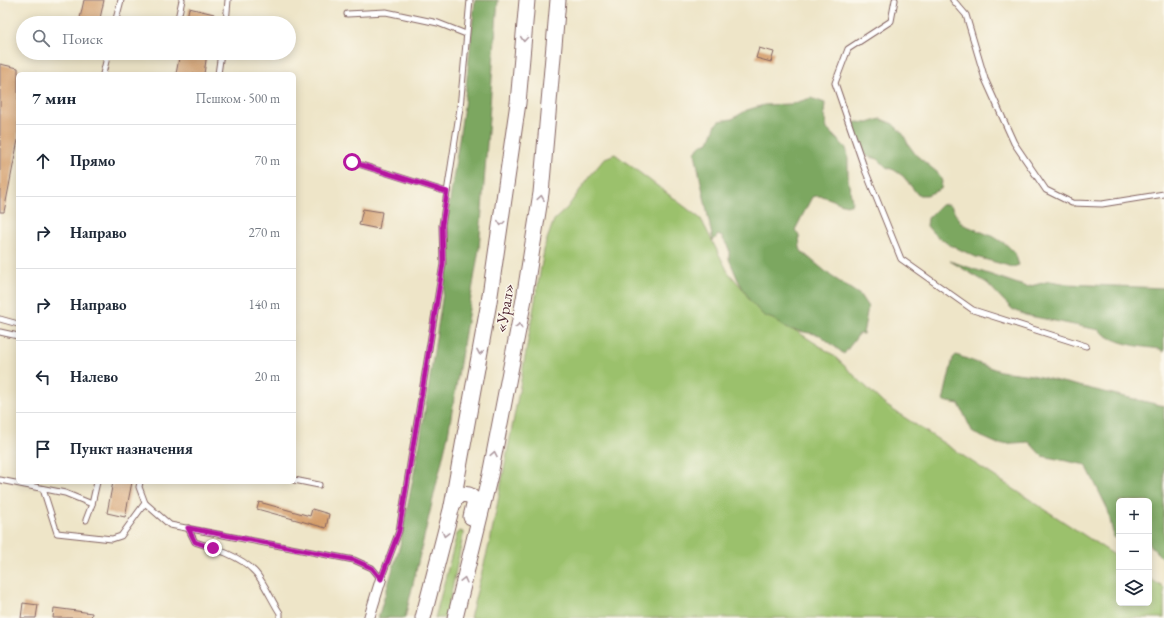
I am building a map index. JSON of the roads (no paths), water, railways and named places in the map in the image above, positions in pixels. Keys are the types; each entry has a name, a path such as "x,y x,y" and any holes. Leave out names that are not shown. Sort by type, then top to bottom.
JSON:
{"main road":[{"name":"«Урал»","path":"423,618 452,506 489,302 518,103 527,0"},
{"name":"«Урал»","path":"455,618 490,475 524,299 542,193 558,0"},
{"path":"452,506 456,498 461,494 469,495 474,500 467,538 470,557"}],"street":[{"path":"369,618 381,579"}],"lane":[{"path":"117,16 121,0"},
{"path":"179,16 182,0"},
{"path":"227,16 228,0"},
{"path":"381,579 399,531 443,264 442,225 460,108 470,0"},
{"path":"895,0 891,21 848,50 835,83 865,170 901,259 973,310 1086,346"},
{"path":"953,0 966,14 985,79 1014,143 1046,190 1072,203 1102,204 1164,194"},
{"path":"347,14 386,12 438,23 466,34"},
{"path":"103,72 106,60"},
{"path":"218,72 220,60"},
{"path":"352,162 447,192"},
{"path":"0,319 16,323"},
{"path":"0,332 16,336"},
{"path":"0,480 16,483"},
{"path":"296,480 319,485"},
{"path":"22,484 65,493 92,504"},
{"path":"86,520 92,504 97,484"},
{"path":"140,484 139,487 145,503 170,525 354,560 372,568 381,579"},
{"path":"43,488 57,533 69,535 112,539 121,536 145,503"},
{"path":"188,528 195,542 213,548 244,563 255,571 280,614 280,618"}]}
